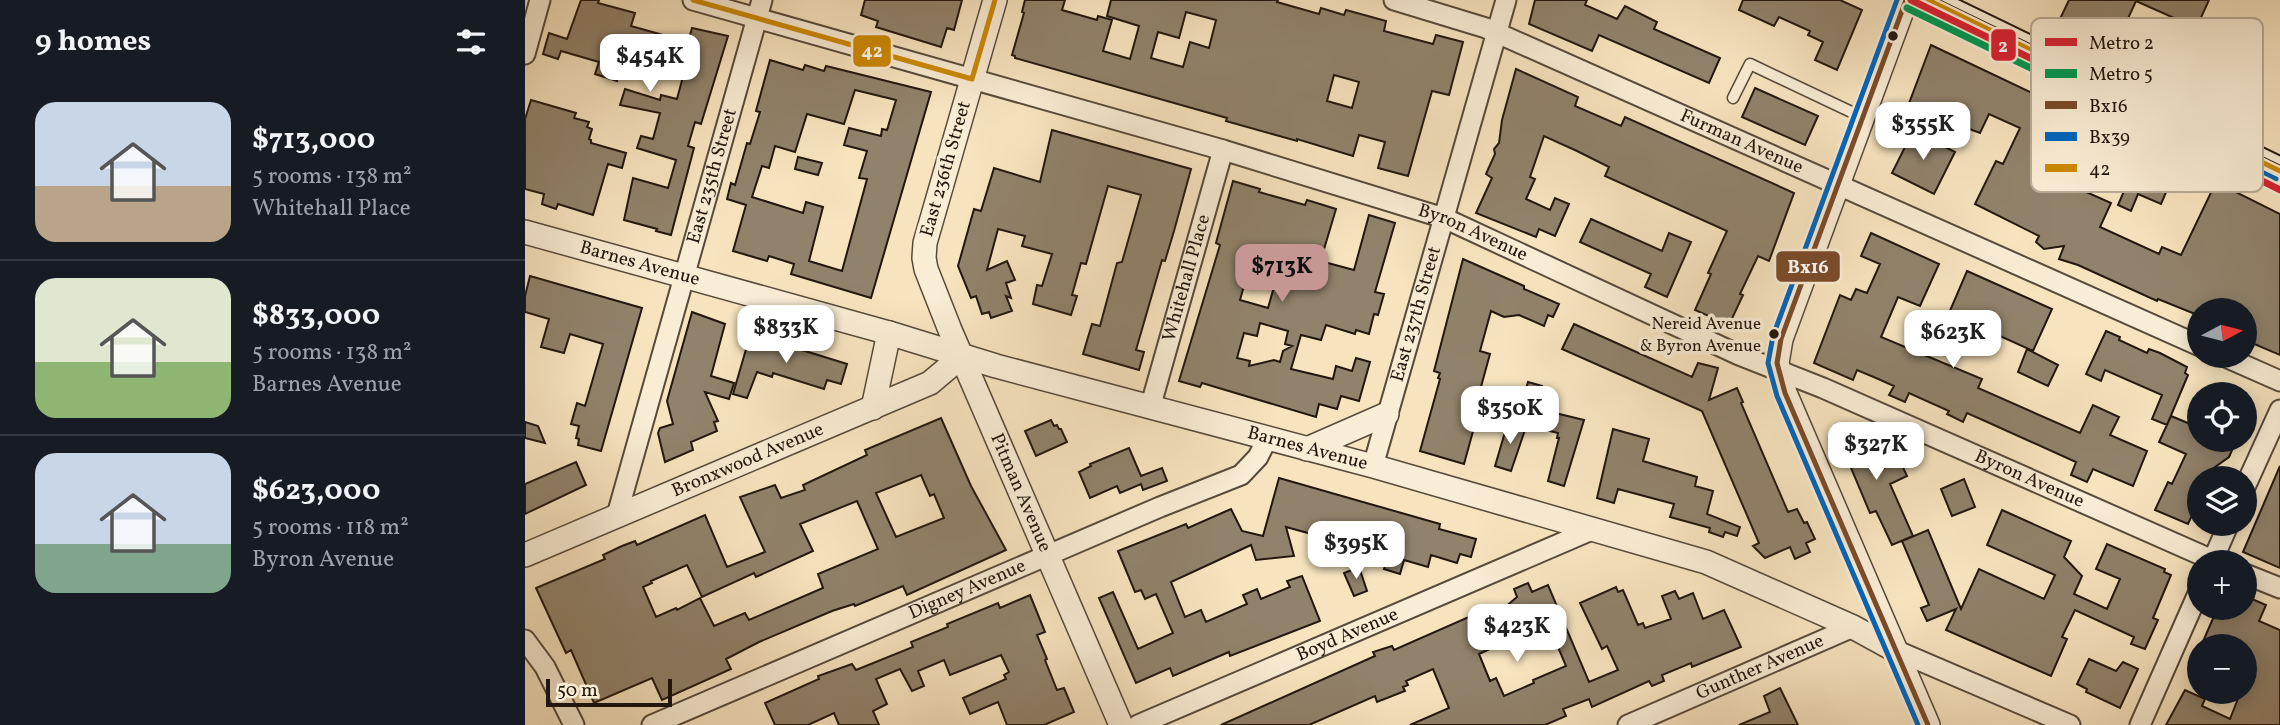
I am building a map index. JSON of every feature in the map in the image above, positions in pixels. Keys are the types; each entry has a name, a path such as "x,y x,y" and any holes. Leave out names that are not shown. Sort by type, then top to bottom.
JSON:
{"main road":[{"path":"1928,0 2031,50"},
{"path":"2263,163 2280,171"}],"street":[{"path":"525,54 540,0"},
{"name":"Byron Avenue","path":"693,0 759,9 972,79 1223,149 1444,218 1727,349 1823,388 2189,550"},
{"name":"East 236th Street","path":"924,258 925,243 995,0"},
{"name":"Furman Avenue","path":"1394,0 1465,20 1496,32 2187,340"},
{"name":"East 237th Street","path":"1373,466 1506,0"},
{"path":"1906,0 1777,355 1778,371 1785,393 1928,725"},
{"name":"East 235th Street","path":"617,515 759,9"},
{"name":"Whitehall Place","path":"1150,408 1223,149"},
{"name":"Barnes Avenue","path":"525,232 1150,408 1373,466 1706,562 1853,627 1895,650 2070,725"},
{"name":"Pitman Avenue","path":"924,258 926,269 962,356 1121,725"},
{"path":"873,408 889,333"},
{"name":"Bronxwood Avenue","path":"525,555 930,383 962,356"},
{"path":"2250,368 2280,381"},
{"path":"2255,466 2280,410"},
{"path":"1307,449 1387,414"},
{"name":"Digney Avenue","path":"652,725 1241,475 1258,457 1268,439"},
{"name":"Boyd Avenue","path":"1138,725 1594,528"},
{"path":"2257,579 2280,588"},
{"path":"2140,725 2187,618"},
{"name":"Gunther Avenue","path":"1628,725 1853,627"},
{"path":"527,639 545,667 574,725"}],"lane":[{"path":"1733,98 1750,64 1863,118"}],"building":[{"path":"581,0 599,0 598,3 635,13 631,26 688,42 692,28 728,36 701,124 695,122 688,146 694,148 671,235 624,220 633,178 668,188 676,160 637,148 641,136 653,139 660,113 620,105 625,89 660,100 661,95 677,99 685,69 625,52 617,81 595,74 599,62 561,51 558,59 543,54 549,33 567,39"},
{"path":"865,0 962,0 954,30 947,28 941,47 876,27 878,21 861,15"},
{"path":"1025,0 1065,0 1062,10 1097,20 1098,16 1112,20 1103,51 1130,59 1139,26 1107,16 1111,0 1278,0 1277,2 1319,14 1321,8 1344,15 1346,10 1386,21 1384,31 1433,44 1436,35 1463,42 1449,95 1432,91 1408,176 1378,168 1385,142 1359,135 1353,156 1015,58 1012,55 1024,13","holes":["1186,12 1216,20 1209,48 1190,42 1183,67 1151,58 1158,32 1179,38","1334,75 1359,82 1352,108 1327,101"]},
{"path":"1535,0 1587,0 1585,5 1617,19 1625,6 1657,22 1654,29 1720,58 1709,83 1599,35 1592,51 1529,24"},
{"path":"1743,0 1840,0 1862,10 1837,70 1815,60 1823,42 1808,35 1810,31 1779,17 1774,26 1739,10"},
{"path":"2069,0 2209,0 2201,18 2174,18 2136,1 2128,18 2060,18"},
{"path":"1931,45 2031,92 2031,192 2086,192 2111,203 2100,227 2159,254 2162,247 2181,255 2211,192 2236,192 2280,214 2280,355 2257,345 2257,298 2187,298 2187,311 2158,299 2157,301 2059,259 2064,246 2044,249 2036,242 2039,236 1975,204 1996,161 2003,164 2020,128 1989,114 1980,133 1908,106"},
{"path":"770,60 803,70 805,65 824,71 826,66 931,92 871,298 791,274 794,264 769,256 767,261 733,251 746,205 727,199 731,183 735,185 747,143 750,144 760,112 756,111","holes":["855,90 896,100 887,130 882,129 881,136 849,128 844,145 867,151 859,178 867,179 842,271 809,261 823,207 806,202 803,213 752,197 762,166 769,168 775,146 795,152 807,114 844,124"]},
{"path":"1516,69 1578,97 1575,106 1621,126 1625,117 1794,193 1769,261 1758,256 1729,325 1695,310 1727,231 1605,176 1609,167 1544,136 1530,177 1535,179 1526,199 1550,210 1555,198 1569,204 1555,236 1539,229 1536,237 1476,213 1492,178 1486,174 1495,154 1494,149 1499,143 1502,120"},
{"path":"1755,88 1818,116 1805,145 1742,117"},
{"path":"531,100 576,113 574,118 589,122 587,127 592,129 589,139 591,143 626,153 622,168 608,164 593,215 558,204 556,209 542,204 544,194 525,189 525,119"},
{"path":"1052,130 1191,169 1136,350 1144,352 1139,370 1083,354 1092,324 1100,326 1117,263 1122,262 1141,195 1108,186 1086,264 1081,263 1072,295 1077,296 1071,315 1033,304 1037,285 1042,286 1052,254 1022,246 1025,236 998,229 987,270 1007,261 1015,280 1006,283 1011,298 1006,296 1012,311 991,318 989,312 982,314 976,296 971,298 958,266 974,209 981,211 994,168 1040,182"},
{"path":"1913,131 1955,152 1934,194 1892,173"},
{"path":"798,157 822,163 818,175 795,169"},
{"path":"1233,181 1260,189 1259,192 1305,205 1307,200 1336,209 1322,256 1286,245 1279,268 1251,261 1240,300 1268,308 1278,273 1317,284 1324,262 1354,270 1369,215 1395,223 1375,292 1384,294 1378,315 1374,314 1369,334 1356,330 1355,334 1326,325 1321,340 1301,335 1291,369 1333,379 1336,366 1352,371 1356,358 1370,362 1359,401 1341,396 1337,409 1319,404 1316,417 1202,383 1200,387 1179,381 1220,245 1216,243","holes":["1260,323 1288,331 1285,344 1292,346 1283,351 1280,362 1274,360 1249,366 1250,361 1237,358 1244,333 1257,336"]},
{"path":"2124,192 2166,192 2161,204 2138,194 2131,211 2118,205"},
{"path":"1591,219 1662,251 1669,233 1691,242 1667,297 1645,287 1651,274 1580,242"},
{"path":"1871,233 1939,264 1920,306 1898,297 1881,337 1982,379 1978,388 2080,433 2093,405 2119,417 2110,435 2147,451 2133,486 2093,469 2087,482 2071,475 2076,462 1967,413 1963,422 1947,414 1949,411 1909,393 1905,402 1889,395 1894,386 1857,370 1853,380 1814,363 1840,295 1851,300 1856,289 1867,293 1880,264 1861,256"},
{"path":"1463,259 1559,304 1553,317 1548,315 1544,326 1519,315 1504,317 1491,311 1480,351 1490,354 1479,394 1483,395 1464,464 1420,451 1440,379 1440,373 1434,371"},
{"path":"1967,271 2052,309 2033,351 1949,313"},
{"path":"530,276 642,308 601,451 578,445 579,439 576,438 579,426 571,424 577,403 585,406 603,344 570,334 564,353 541,347 549,319 525,312 525,296"},
{"path":"692,312 725,324 711,376 734,383 729,399 705,392 718,421 714,422 717,431 691,442 693,450 665,462 658,433 660,428 673,424 667,401"},
{"path":"1574,324 1692,377 1698,363 1718,368 1709,400 1737,388 1788,512 1797,509 1815,539 1806,543 1810,552 1795,559 1790,547 1765,558 1753,546 1759,543 1702,411 1562,349"},
{"path":"2106,331 2147,353 2149,349 2187,367 2185,373 2188,375 2167,425 2152,419 2162,395 2105,370 2101,381 2086,374"},
{"path":"769,338 803,346 802,350 847,364 841,384 827,380 824,389 773,373 772,377 757,372 747,398 733,394 749,339 767,344"},
{"path":"2027,349 2058,365 2048,386 2018,372"},
{"path":"1528,382 1542,386 1537,403 1523,399"},
{"path":"1543,410 1584,420 1564,486 1548,481 1559,438 1558,433 1538,428"},
{"path":"2171,416 2187,423 2187,452 2231,452 2217,466 2187,466 2187,524 2155,510 2168,482 2172,484 2186,454 2159,442"},
{"path":"941,418 971,486 1006,550 907,595 903,586 855,606 854,604 832,611 759,642 726,659 731,669 662,700 652,678 594,703 571,650 566,653 536,588 605,559 603,555 622,546 635,541 637,545 705,515 727,567 765,552 740,497 775,485 781,498 805,490 803,485 867,455 865,450","holes":["921,475 930,496 934,494 944,518 896,537 876,493","857,501 878,549 818,574 823,588 749,620 745,613 714,626 700,598 656,617 643,587 652,583 651,581 687,565 702,597 754,573 756,577 813,551 800,524"]},
{"path":"1051,420 1054,426 1057,425 1061,429 1067,442 1036,456 1025,431"},
{"path":"525,422 538,426 545,443 525,438"},
{"path":"1508,422 1526,427 1511,471 1495,466"},
{"path":"1844,426 1872,439 1884,468 1900,461 1907,476 1890,484 1913,536 1892,545 1876,511 1870,513 1835,430"},
{"path":"1613,429 1649,439 1643,461 1697,477 1695,486 1713,491 1707,514 1740,527 1737,536 1725,532 1723,537 1709,532 1710,528 1670,517 1674,504 1618,489 1614,503 1597,498"},
{"path":"1129,448 1141,476 1162,468 1167,481 1143,490 1141,484 1120,493 1117,486 1090,498 1079,472 1091,466 1090,464"},
{"path":"576,462 586,485 525,514 525,484"},
{"path":"2280,466 2280,568 2257,558 2257,550 2244,550 2250,536 2257,536 2257,519"},
{"path":"1279,478 1440,524 1439,529 1476,539 1471,557 1460,554 1457,563 1431,555 1428,567 1404,560 1400,574 1384,569 1388,555 1286,527 1294,556 1256,560 1251,545 1171,582 1185,617 1201,610 1206,622 1247,604 1243,595 1257,589 1261,599 1290,587 1287,581 1302,576 1320,621 1230,656 1229,652 1173,676 1170,668 1136,683 1099,598 1113,592 1138,649 1173,633 1156,594 1145,599 1141,590 1135,592 1118,551 1186,524 1188,528 1231,509 1242,531 1263,536"},
{"path":"1964,479 1975,507 1952,516 1941,489"},
{"path":"2002,510 2071,541 2064,557 2082,576 2074,594 2107,609 2120,579 2096,569 2107,544 2165,569 2164,572 2171,575 2153,618 2158,620 2145,649 2131,644 2134,637 2075,610 2062,637 2067,639 2051,676 1946,630 1956,609 1927,621 1921,608 1929,605 1902,541 1928,530 1961,609 1979,569 2044,599 2055,575 1987,545"},
{"path":"1359,567 1367,591 1354,596 1344,573"},
{"path":"1528,583 1532,592 1548,585 1589,682 1618,670 1607,646 1602,649 1580,603 1616,587 1618,592 1623,590 1638,625 1643,623 1645,628 1671,619 1662,596 1675,591 1679,599 1693,593 1703,619 1724,610 1741,647 1692,667 1691,663 1662,675 1664,681 1652,686 1649,681 1592,707 1589,699 1563,709 1566,716 1545,725 1410,725 1449,708 1433,669 1406,681 1408,685 1403,687 1405,691 1377,702 1375,696 1309,725 1221,725 1375,656 1373,652 1392,646 1394,650 1480,612 1494,644 1491,645 1492,648 1479,654 1490,681 1496,678 1504,696 1534,683 1533,680 1566,666 1550,628 1533,632 1531,629 1522,633 1521,630 1497,640 1504,608 1517,597 1514,589"},
{"path":"1030,595 1045,632 1037,635 1047,659 1045,660 1057,690 1064,688 1074,712 1044,725 1007,725 998,702 970,714 963,698 1006,679 1004,675 1009,672 1001,655 950,675 944,660 918,671 924,686 912,691 900,669 876,679 887,704 873,711 879,725 839,725 834,713 808,725 775,725 765,703 819,679 818,676 852,664 856,670 913,647 911,642 948,627 947,624 998,603 1000,608"},
{"path":"2257,601 2266,605 2259,621 2280,630 2280,725 2166,725 2185,690 2187,704 2203,704 2202,706 2230,719 2236,704 2257,704 2257,634 2206,634 2212,620 2257,620"},
{"path":"2089,659 2116,671 2123,662 2138,669 2120,708 2086,692 2087,689 2077,684"},
{"path":"1780,688 1798,725 1739,725 1770,712 1764,696"}],"railway":[{"path":"1932,0 2031,48"},
{"path":"2263,161 2280,169"}],"metro line":[{"name":"2","path":"1911,0 2031,58"},
{"name":"5","path":"1907,8 2031,68"},
{"name":"2","path":"2263,181 2280,190"}],"transit line":[{"name":"42","path":"693,0 972,79 995,0"},
{"name":"Bx39","path":"1897,0 1773,336 1768,363 1777,396 1918,725"},
{"name":"Bx16","path":"1906,0 1781,339 1777,363 1785,393 1928,725"},
{"name":"42","path":"1928,0 2031,50"},
{"name":"Bx39","path":"1924,8 2031,60"},
{"name":"42","path":"2263,163 2280,171"},
{"name":"Bx39","path":"2263,173 2276,179"}],"place":[{"name":"Nereid Avenue & Byron Avenue","path":"1774,334"}]}
